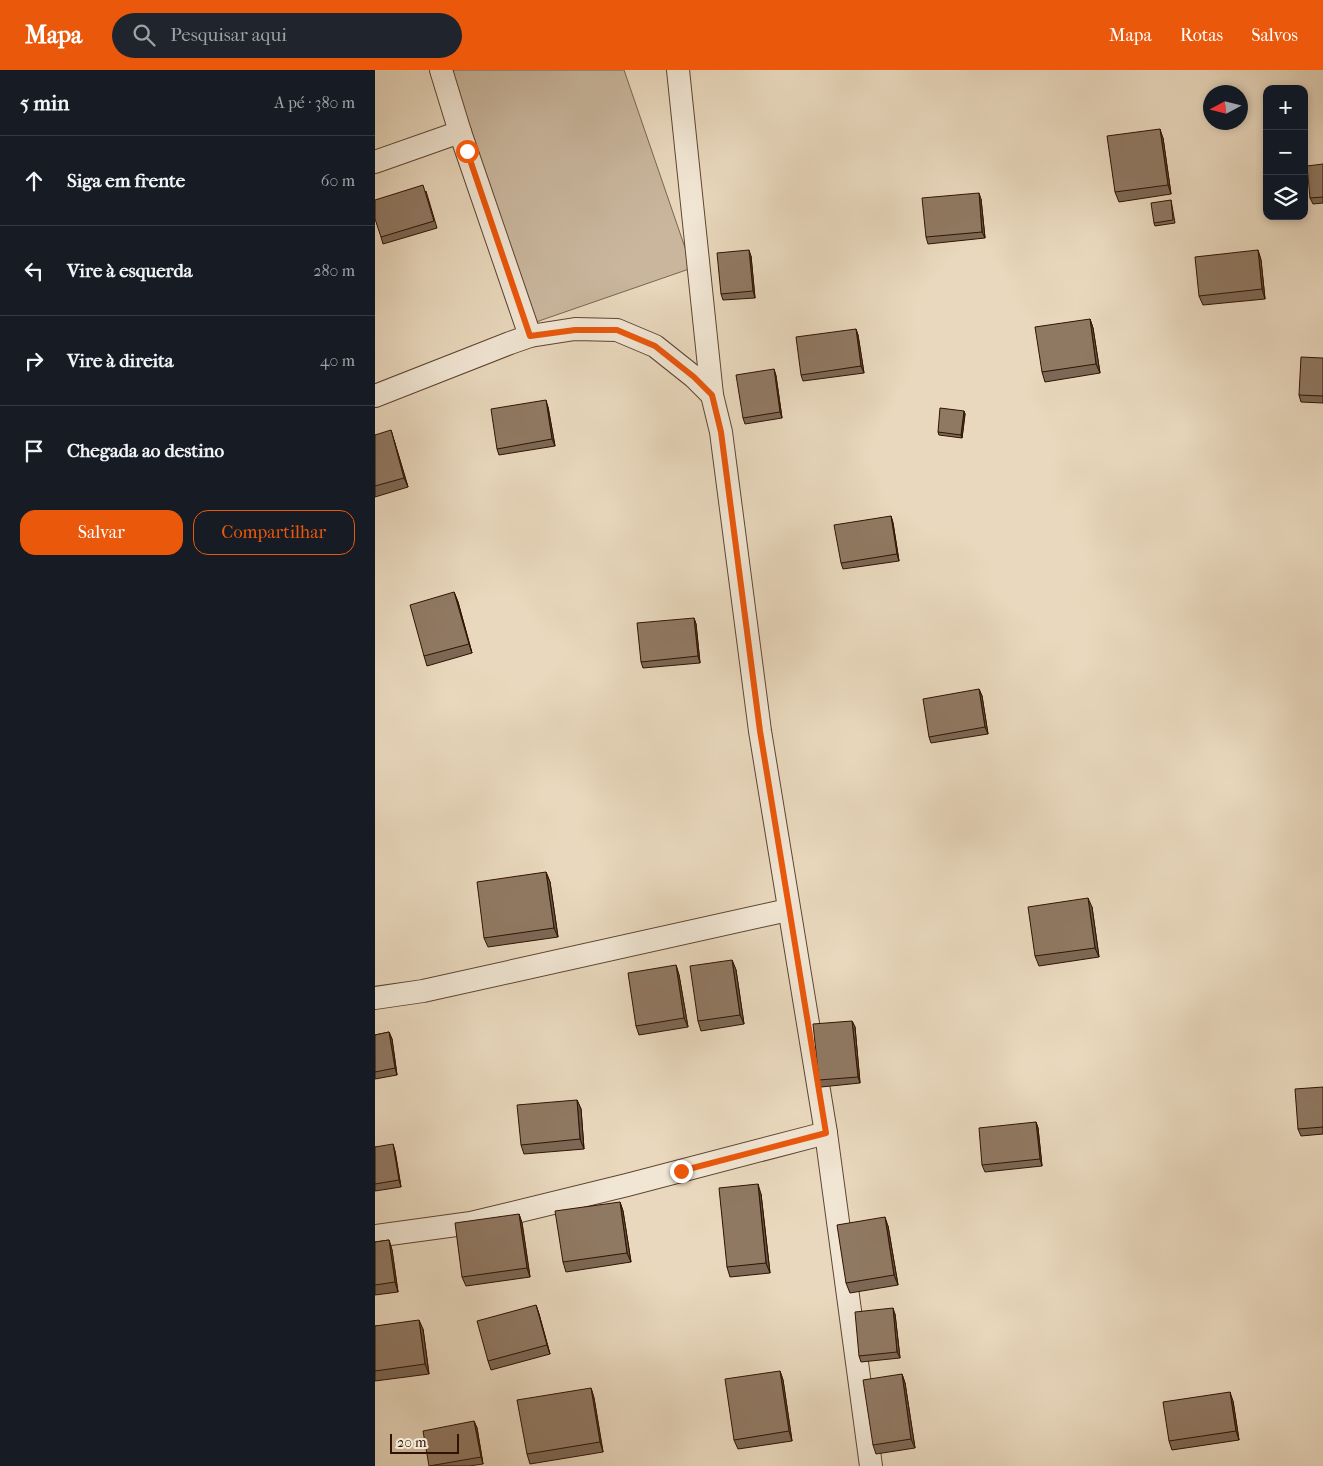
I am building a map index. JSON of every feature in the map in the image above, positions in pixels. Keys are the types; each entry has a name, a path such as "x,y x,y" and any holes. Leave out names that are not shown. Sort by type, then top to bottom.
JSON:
{"street":[{"path":"441,70 460,132 530,336"},
{"path":"678,70 712,395 721,432 760,731 826,1133 871,1466"},
{"path":"375,162 460,132"},
{"path":"375,396 530,336 575,330 617,330 655,346 694,377 712,395"},
{"path":"375,998 423,991 788,910"},
{"path":"375,1236 471,1223 826,1133"}],"shaded area":[{"path":"450,70 624,70 692,268 536,322"}],"building":[{"path":"1160,129 1168,185 1115,192 1107,136"},
{"path":"1323,164 1323,197 1310,198 1308,166"},
{"path":"423,185 434,221 381,237 375,219 375,200"},
{"path":"979,193 982,232 926,237 922,198"},
{"path":"1171,200 1173,220 1154,223 1151,203"},
{"path":"749,250 753,291 721,294 717,253"},
{"path":"1258,250 1262,289 1199,296 1195,257"},
{"path":"1090,319 1096,364 1042,372 1035,327"},
{"path":"856,329 861,366 801,375 796,337"},
{"path":"1301,357 1323,358 1323,396 1299,395"},
{"path":"774,369 780,412 743,418 736,375"},
{"path":"546,400 552,439 497,449 491,409"},
{"path":"940,408 964,411 961,435 938,432"},
{"path":"391,430 404,478 375,486 375,435"},
{"path":"891,516 897,554 841,563 834,525"},
{"path":"454,592 469,644 424,656 410,605"},
{"path":"694,618 698,656 641,662 637,623"},
{"path":"979,689 985,727 929,737 923,699"},
{"path":"546,872 554,928 484,938 477,882"},
{"path":"1088,898 1095,948 1035,956 1028,907"},
{"path":"732,960 740,1015 698,1021 690,966"},
{"path":"676,965 684,1018 636,1026 628,973"},
{"path":"852,1021 858,1077 819,1080 813,1024"},
{"path":"389,1032 395,1068 375,1072 375,1035"},
{"path":"1323,1087 1323,1127 1298,1129 1295,1089"},
{"path":"577,1100 580,1139 521,1145 517,1105"},
{"path":"1036,1122 1040,1159 982,1165 979,1128"},
{"path":"393,1144 399,1180 375,1184 375,1147"},
{"path":"758,1184 766,1263 727,1267 719,1188"},
{"path":"620,1202 627,1253 563,1262 555,1211"},
{"path":"519,1214 527,1268 462,1277 455,1223"},
{"path":"885,1217 894,1275 846,1283 837,1225"},
{"path":"389,1240 395,1282 375,1285 375,1242"},
{"path":"536,1305 547,1345 488,1361 477,1321"},
{"path":"893,1308 897,1352 859,1356 855,1312"},
{"path":"419,1320 425,1364 375,1371 375,1326"},
{"path":"780,1371 789,1431 734,1440 725,1379"},
{"path":"902,1374 911,1439 873,1445 863,1380"},
{"path":"591,1388 600,1442 527,1454 517,1400"},
{"path":"1230,1392 1236,1431 1169,1441 1163,1402"},
{"path":"474,1421 481,1457 429,1466 423,1431"}],"route":[{"path":"467,151 530,336 575,330 617,330 655,346 694,377 712,395 721,432 760,731 826,1133 681,1171"}]}
